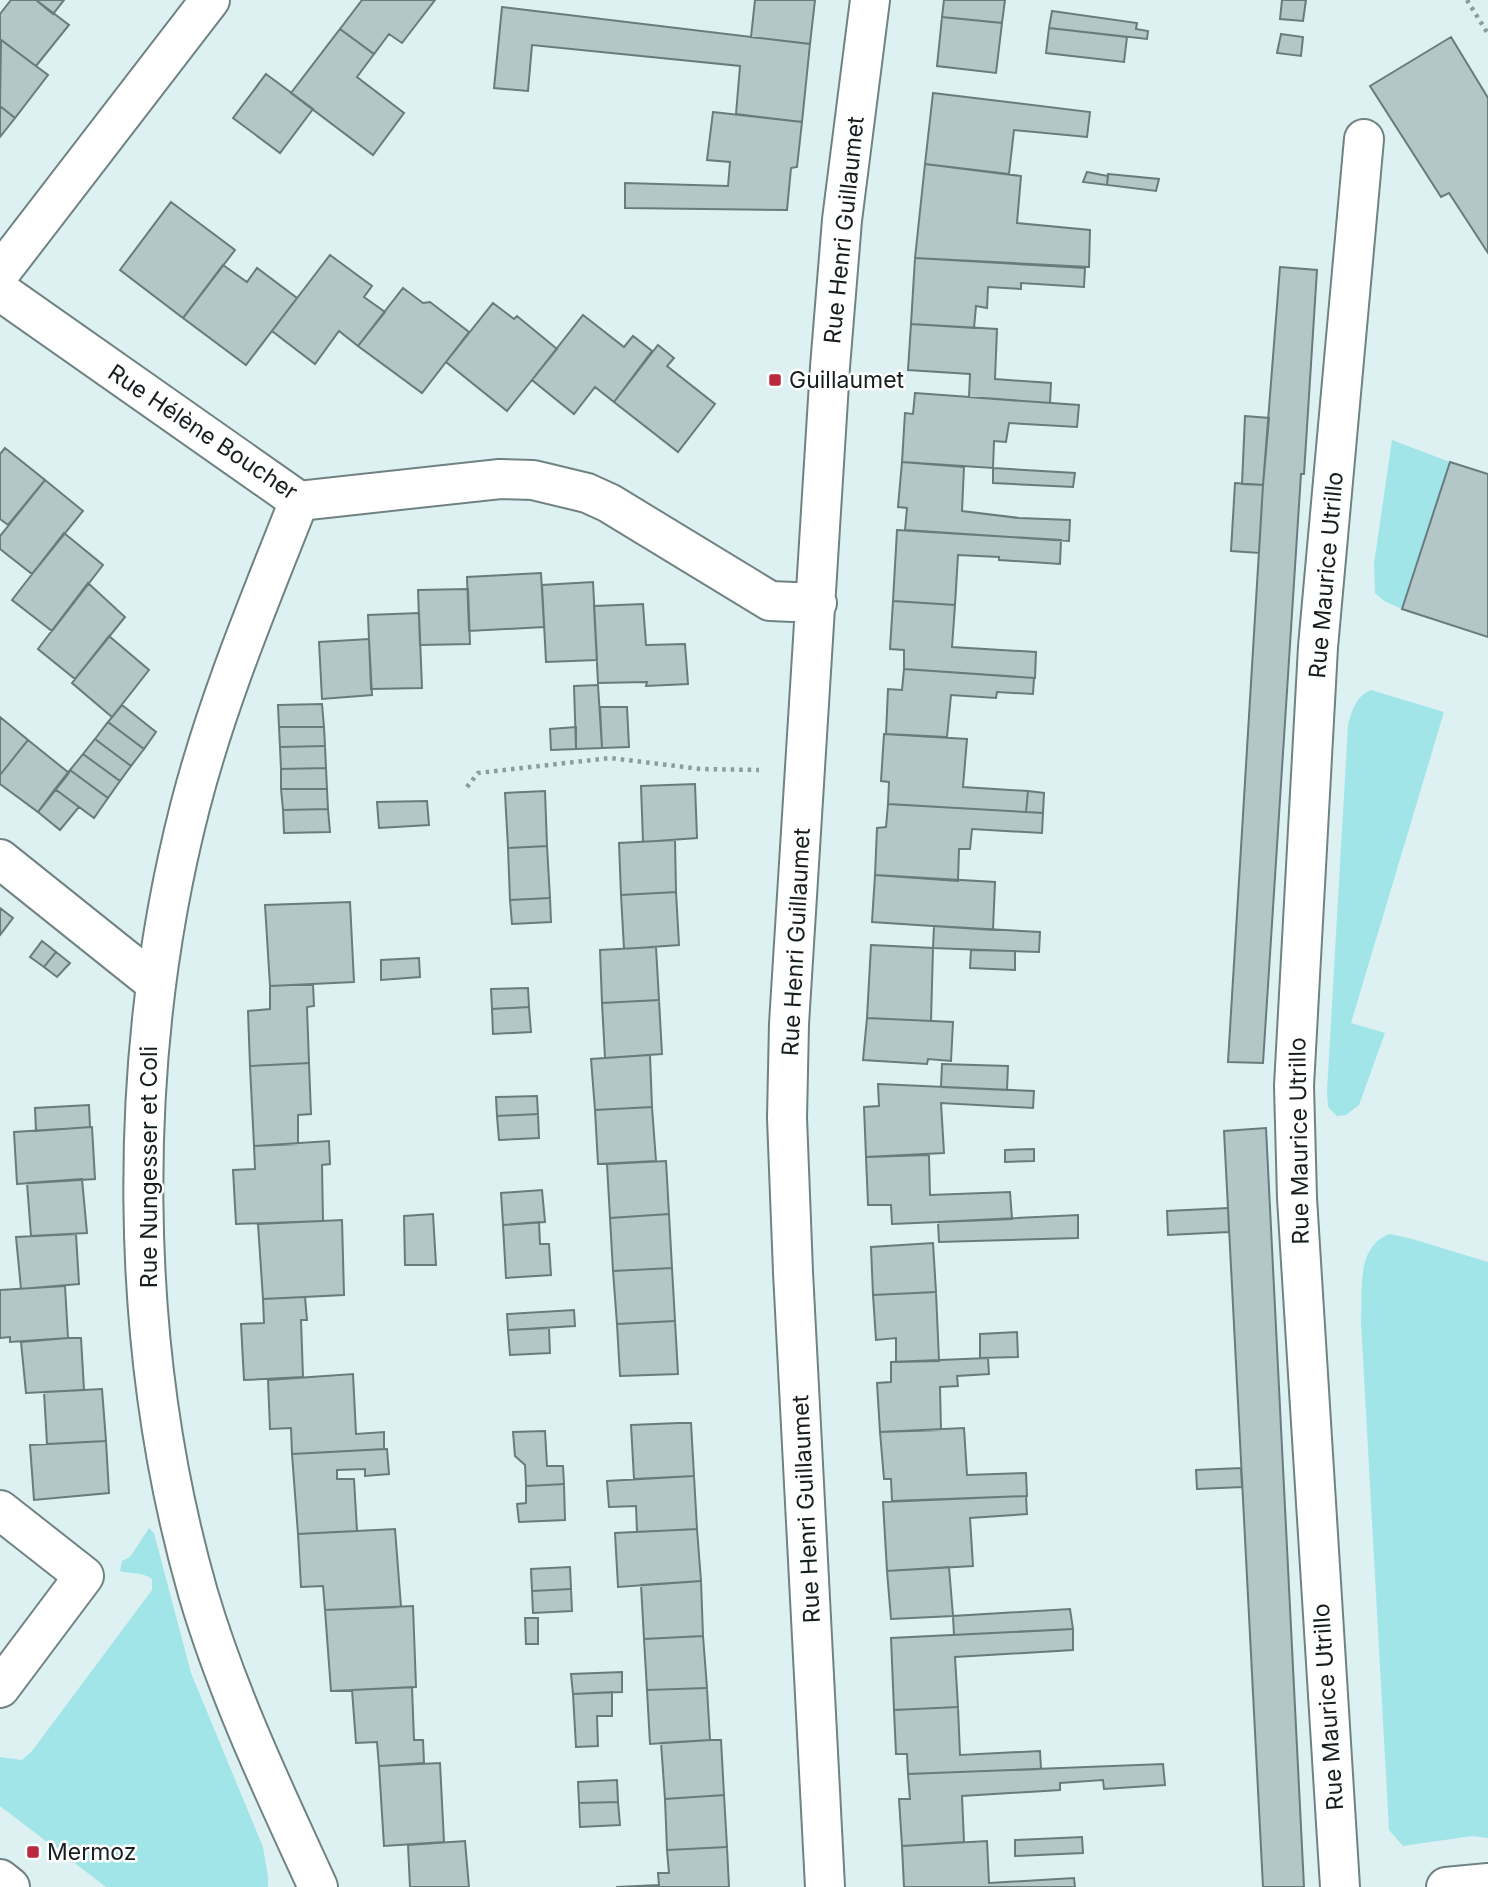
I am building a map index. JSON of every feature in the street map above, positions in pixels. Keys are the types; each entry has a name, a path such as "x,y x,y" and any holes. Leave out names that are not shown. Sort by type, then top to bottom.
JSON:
{"street":[{"path":"0,273 210,0"},
{"name":"Rue Henri Guillaumet","path":"825,1887 793,1272 788,1118 789,1024 830,367 842,219 870,0"},
{"name":"Rue Maurice Utrillo","path":"1339,1887 1298,1212 1294,1086 1318,648 1364,139"},
{"name":"Rue Hélène Boucher","path":"0,291 299,501 500,479 533,480 563,485 609,503 770,601 817,603"},
{"name":"Rue Nungesser et Coli","path":"299,501 230,678 190,810 155,983 146,1082 145,1191 150,1325 159,1401 170,1471 198,1593 239,1712 318,1887"},
{"path":"0,859 155,983"},
{"path":"0,1510 84,1576 0,1688"},
{"name":"Rue Nungesser et Coli","path":"293,1833 304,1887"},
{"path":"0,1879 10,1887"},
{"path":"1446,1887 1488,1883"}],"path":[{"path":"1467,0 1488,34"},
{"path":"467,787 478,773 610,758 701,769 806,770"}],"shaded area":[{"path":"1392,440 1450,462 1402,609 1384,601 1375,593 1374,564"},
{"path":"1371,690 1444,712 1351,1023 1385,1033 1359,1105 1346,1115 1337,1116 1328,1107 1327,1091 1348,725 1358,700"},
{"path":"1390,1234 1488,1262 1488,1838 1472,1836 1403,1846 1389,1830 1361,1322 1366,1259 1379,1240"},
{"path":"149,1528 154,1533 191,1673 263,1847 268,1887 106,1887 0,1806 0,1757 22,1760 32,1751 152,1590 152,1579 141,1574 120,1571 122,1561 130,1557"}],"building":[{"path":"11,0 36,0 69,25 36,66 0,39 0,14"},
{"path":"36,0 64,0 53,14"},
{"path":"362,0 435,0 402,43 389,34 374,54 340,29"},
{"path":"755,0 815,0 810,44 751,37"},
{"path":"944,0 1005,0 1002,23 942,17"},
{"path":"1282,0 1306,0 1303,21 1280,19"},
{"path":"502,7 810,44 802,122 736,114 740,66 532,45 528,91 494,88"},
{"path":"1052,11 1137,23 1136,29 1148,31 1147,39 1049,28"},
{"path":"942,17 1002,23 996,73 937,66"},
{"path":"1049,28 1127,37 1124,62 1046,53"},
{"path":"340,29 374,54 357,77 404,113 373,155 291,93"},
{"path":"1281,34 1303,37 1301,56 1277,53"},
{"path":"1451,37 1488,98 1488,253 1449,193 1441,197 1370,86"},
{"path":"1,40 48,75 15,118 0,106"},
{"path":"266,74 313,109 280,153 233,118"},
{"path":"933,93 1090,112 1087,137 1014,130 1009,174 925,164"},
{"path":"0,106 15,118 0,137"},
{"path":"713,112 802,122 797,167 791,168 787,210 625,208 625,183 728,186 730,162 707,160"},
{"path":"925,164 1021,176 1017,223 1090,230 1089,267 915,258"},
{"path":"1087,172 1108,176 1107,185 1083,182"},
{"path":"1108,174 1159,179 1156,191 1107,185"},
{"path":"171,202 235,250 183,318 120,270"},
{"path":"330,255 372,286 364,297 385,312 358,346 339,331 315,364 272,331"},
{"path":"915,258 1085,268 1084,287 1021,283 1021,289 988,287 987,308 976,306 974,328 911,324"},
{"path":"223,265 247,282 257,268 297,298 246,365 183,318"},
{"path":"1280,267 1317,270 1304,474 1301,474 1263,1063 1228,1062 1263,485"},
{"path":"403,288 423,303 430,302 469,332 422,393 358,346"},
{"path":"493,303 514,319 517,316 557,349 507,411 446,362"},
{"path":"583,315 624,347 633,336 652,351 614,402 595,387 574,414 532,380"},
{"path":"911,324 997,329 995,379 1051,383 1050,403 969,397 970,374 908,370"},
{"path":"658,345 674,358 667,366 715,404 678,452 614,402"},
{"path":"915,393 1079,405 1077,427 1009,423 1006,442 994,441 993,468 902,462 905,413 913,414"},
{"path":"1245,416 1269,418 1263,485 1242,484"},
{"path":"5,448 45,480 8,525 0,519 0,454"},
{"path":"902,462 964,467 962,511 1019,518 1070,520 1069,541 905,530 907,508 898,507"},
{"path":"1450,462 1488,474 1488,637 1402,609"},
{"path":"993,468 1075,473 1073,487 993,483"},
{"path":"45,480 83,511 32,574 0,549 0,536"},
{"path":"1235,483 1263,485 1259,553 1231,551"},
{"path":"897,530 1061,540 1060,564 958,555 955,605 893,601"},
{"path":"64,533 103,565 52,631 12,600"},
{"path":"541,573 544,627 469,631 467,577"},
{"path":"593,582 597,660 546,662 542,585"},
{"path":"88,583 125,617 75,679 38,649"},
{"path":"468,589 470,644 420,645 418,590"},
{"path":"893,601 955,605 952,647 1036,652 1035,678 904,669 904,650 890,649"},
{"path":"643,604 646,645 685,644 688,684 646,686 647,682 598,683 594,606"},
{"path":"419,613 422,688 371,689 368,615"},
{"path":"109,636 149,670 112,717 72,683"},
{"path":"369,639 372,695 322,699 319,642"},
{"path":"904,669 1034,678 1033,694 997,692 996,698 951,695 947,737 886,734 888,689 902,690"},
{"path":"598,685 602,748 576,749 574,686"},
{"path":"322,704 324,727 279,727 278,705"},
{"path":"122,705 156,732 144,749 108,722"},
{"path":"600,707 627,707 629,747 602,748"},
{"path":"0,717 28,740 0,775"},
{"path":"108,722 144,749 131,766 95,739"},
{"path":"279,727 324,727 325,746 280,747"},
{"path":"576,727 576,749 551,750 550,729"},
{"path":"884,734 967,739 963,787 1028,791 1026,812 888,804 889,782 881,781"},
{"path":"95,739 131,766 120,781 83,754"},
{"path":"28,740 69,773 38,812 0,784 0,775"},
{"path":"325,746 326,768 281,769 280,747"},
{"path":"83,754 120,781 108,798 70,770"},
{"path":"326,768 327,789 281,789 281,769"},
{"path":"70,770 108,798 94,818 55,789"},
{"path":"695,784 697,838 643,842 641,786"},
{"path":"55,789 79,807 60,830 38,812"},
{"path":"281,789 327,789 328,809 283,810"},
{"path":"545,791 547,846 508,848 505,793"},
{"path":"1028,791 1044,793 1043,813 1026,812"},
{"path":"427,801 429,825 379,828 377,802"},
{"path":"888,804 1043,813 1042,833 972,829 970,849 959,849 958,881 875,875 877,828 886,827"},
{"path":"328,809 330,832 284,833 283,810"},
{"path":"675,840 676,892 621,895 619,843"},
{"path":"547,846 550,898 510,900 508,848"},
{"path":"875,875 995,882 993,930 872,922"},
{"path":"676,892 679,945 624,949 621,895"},
{"path":"550,898 551,922 512,924 510,900"},
{"path":"350,902 354,982 270,986 265,905"},
{"path":"0,908 13,918 0,935"},
{"path":"934,926 1040,932 1039,952 933,948"},
{"path":"42,941 56,952 44,967 30,957"},
{"path":"871,945 933,948 931,1021 867,1018"},
{"path":"656,947 659,1000 602,1003 600,950"},
{"path":"971,950 1015,951 1015,970 970,968"},
{"path":"56,952 70,963 57,977 44,967"},
{"path":"419,958 420,977 381,980 381,960"},
{"path":"313,984 314,1006 307,1007 309,1063 250,1066 248,1011 270,1009 270,986"},
{"path":"528,988 529,1007 492,1009 491,989"},
{"path":"659,1000 662,1054 605,1058 602,1003"},
{"path":"529,1007 531,1032 493,1034 492,1009"},
{"path":"867,1018 953,1022 951,1061 928,1059 927,1064 863,1060"},
{"path":"650,1055 652,1107 595,1110 591,1059"},
{"path":"309,1063 311,1114 298,1115 298,1144 254,1146 250,1066"},
{"path":"942,1064 1008,1066 1007,1090 941,1087"},
{"path":"878,1084 1034,1091 1033,1108 941,1103 944,1153 866,1157 864,1107 879,1106"},
{"path":"537,1096 538,1114 497,1116 496,1097"},
{"path":"89,1105 90,1127 36,1131 35,1108"},
{"path":"652,1107 656,1161 598,1164 595,1110"},
{"path":"538,1114 539,1138 499,1140 497,1116"},
{"path":"92,1127 95,1179 17,1184 14,1132"},
{"path":"1266,1128 1304,1887 1263,1887 1224,1131"},
{"path":"329,1141 330,1164 322,1165 323,1221 236,1224 233,1170 255,1169 254,1146"},
{"path":"1034,1149 1034,1161 1005,1162 1005,1150"},
{"path":"929,1155 930,1195 1010,1192 1012,1219 892,1224 891,1205 868,1205 866,1157"},
{"path":"666,1161 669,1214 610,1218 607,1164"},
{"path":"82,1179 87,1233 31,1236 27,1183"},
{"path":"542,1190 545,1222 503,1225 501,1193"},
{"path":"1228,1208 1229,1232 1168,1235 1167,1211"},
{"path":"433,1214 436,1265 405,1265 404,1216"},
{"path":"669,1214 672,1268 613,1271 610,1218"},
{"path":"1078,1215 1078,1238 939,1242 938,1222"},
{"path":"342,1220 344,1295 263,1299 258,1224"},
{"path":"539,1222 540,1244 549,1244 551,1275 506,1278 503,1225"},
{"path":"76,1234 79,1284 21,1289 16,1237"},
{"path":"933,1243 936,1292 873,1295 871,1247"},
{"path":"672,1268 675,1321 617,1324 613,1271"},
{"path":"65,1286 68,1338 10,1342 10,1337 0,1338 0,1290"},
{"path":"936,1292 939,1361 896,1362 896,1338 876,1340 873,1295"},
{"path":"305,1297 307,1320 301,1320 303,1377 244,1380 241,1324 264,1323 263,1299"},
{"path":"574,1310 575,1326 508,1330 507,1314"},
{"path":"675,1321 678,1374 620,1376 617,1324"},
{"path":"549,1328 550,1353 510,1355 508,1330"},
{"path":"1017,1332 1018,1357 980,1358 980,1334"},
{"path":"81,1338 84,1390 26,1393 21,1342"},
{"path":"988,1358 989,1374 957,1376 958,1386 940,1387 941,1430 880,1432 877,1383 891,1382 891,1362"},
{"path":"353,1374 356,1434 384,1432 384,1449 292,1454 291,1428 270,1429 268,1380"},
{"path":"102,1389 106,1441 47,1444 44,1392"},
{"path":"691,1423 694,1476 634,1479 631,1425"},
{"path":"964,1428 967,1475 1026,1473 1027,1496 892,1501 891,1479 884,1479 880,1432"},
{"path":"545,1431 547,1466 563,1466 564,1484 526,1486 525,1465 515,1456 513,1432"},
{"path":"106,1441 109,1493 34,1500 30,1445"},
{"path":"387,1449 389,1474 365,1476 365,1469 337,1470 337,1479 354,1479 357,1531 298,1534 292,1454"},
{"path":"1241,1468 1242,1487 1197,1489 1196,1470"},
{"path":"694,1476 697,1529 637,1532 636,1506 609,1507 607,1481"},
{"path":"564,1484 565,1520 519,1522 517,1504 526,1503 526,1486"},
{"path":"1026,1496 1027,1514 970,1518 973,1566 887,1571 883,1502"},
{"path":"395,1529 401,1607 325,1610 323,1586 301,1587 298,1534"},
{"path":"697,1529 701,1581 618,1587 615,1533"},
{"path":"570,1567 571,1589 532,1591 531,1569"},
{"path":"949,1567 953,1616 891,1619 887,1571"},
{"path":"701,1581 703,1636 644,1639 641,1585"},
{"path":"571,1589 572,1611 533,1613 532,1591"},
{"path":"413,1606 416,1687 331,1691 325,1610"},
{"path":"1070,1609 1073,1629 954,1635 953,1616"},
{"path":"525,1618 538,1618 538,1644 526,1644"},
{"path":"1073,1629 1073,1650 955,1657 958,1707 894,1710 891,1638"},
{"path":"703,1636 707,1688 647,1690 644,1639"},
{"path":"622,1672 622,1692 573,1694 571,1674"},
{"path":"412,1687 414,1740 423,1740 424,1763 379,1766 377,1742 356,1743 352,1690"},
{"path":"707,1688 710,1740 650,1744 647,1690"},
{"path":"612,1692 612,1716 597,1716 598,1746 576,1747 573,1694"},
{"path":"958,1707 960,1755 1040,1751 1041,1769 908,1774 907,1754 896,1754 894,1710"},
{"path":"721,1740 724,1795 665,1799 661,1743"},
{"path":"440,1763 444,1842 384,1846 379,1766"},
{"path":"1163,1764 1165,1785 1104,1789 1103,1780 1060,1783 1060,1790 962,1796 964,1842 902,1846 899,1799 910,1799 908,1774"},
{"path":"617,1780 618,1802 579,1803 578,1782"},
{"path":"724,1795 727,1847 667,1850 665,1799"},
{"path":"618,1802 620,1825 580,1827 579,1803"},
{"path":"1082,1837 1083,1853 1015,1856 1015,1840"},
{"path":"465,1841 469,1887 410,1887 408,1845"},
{"path":"987,1841 989,1883 1074,1878 1075,1887 904,1887 902,1846"},
{"path":"727,1847 729,1887 616,1887 659,1885 658,1873 669,1873 667,1850"}],"place":[{"name":"Guillaumet","path":"775,380"},
{"name":"Mermoz","path":"33,1852"}]}
